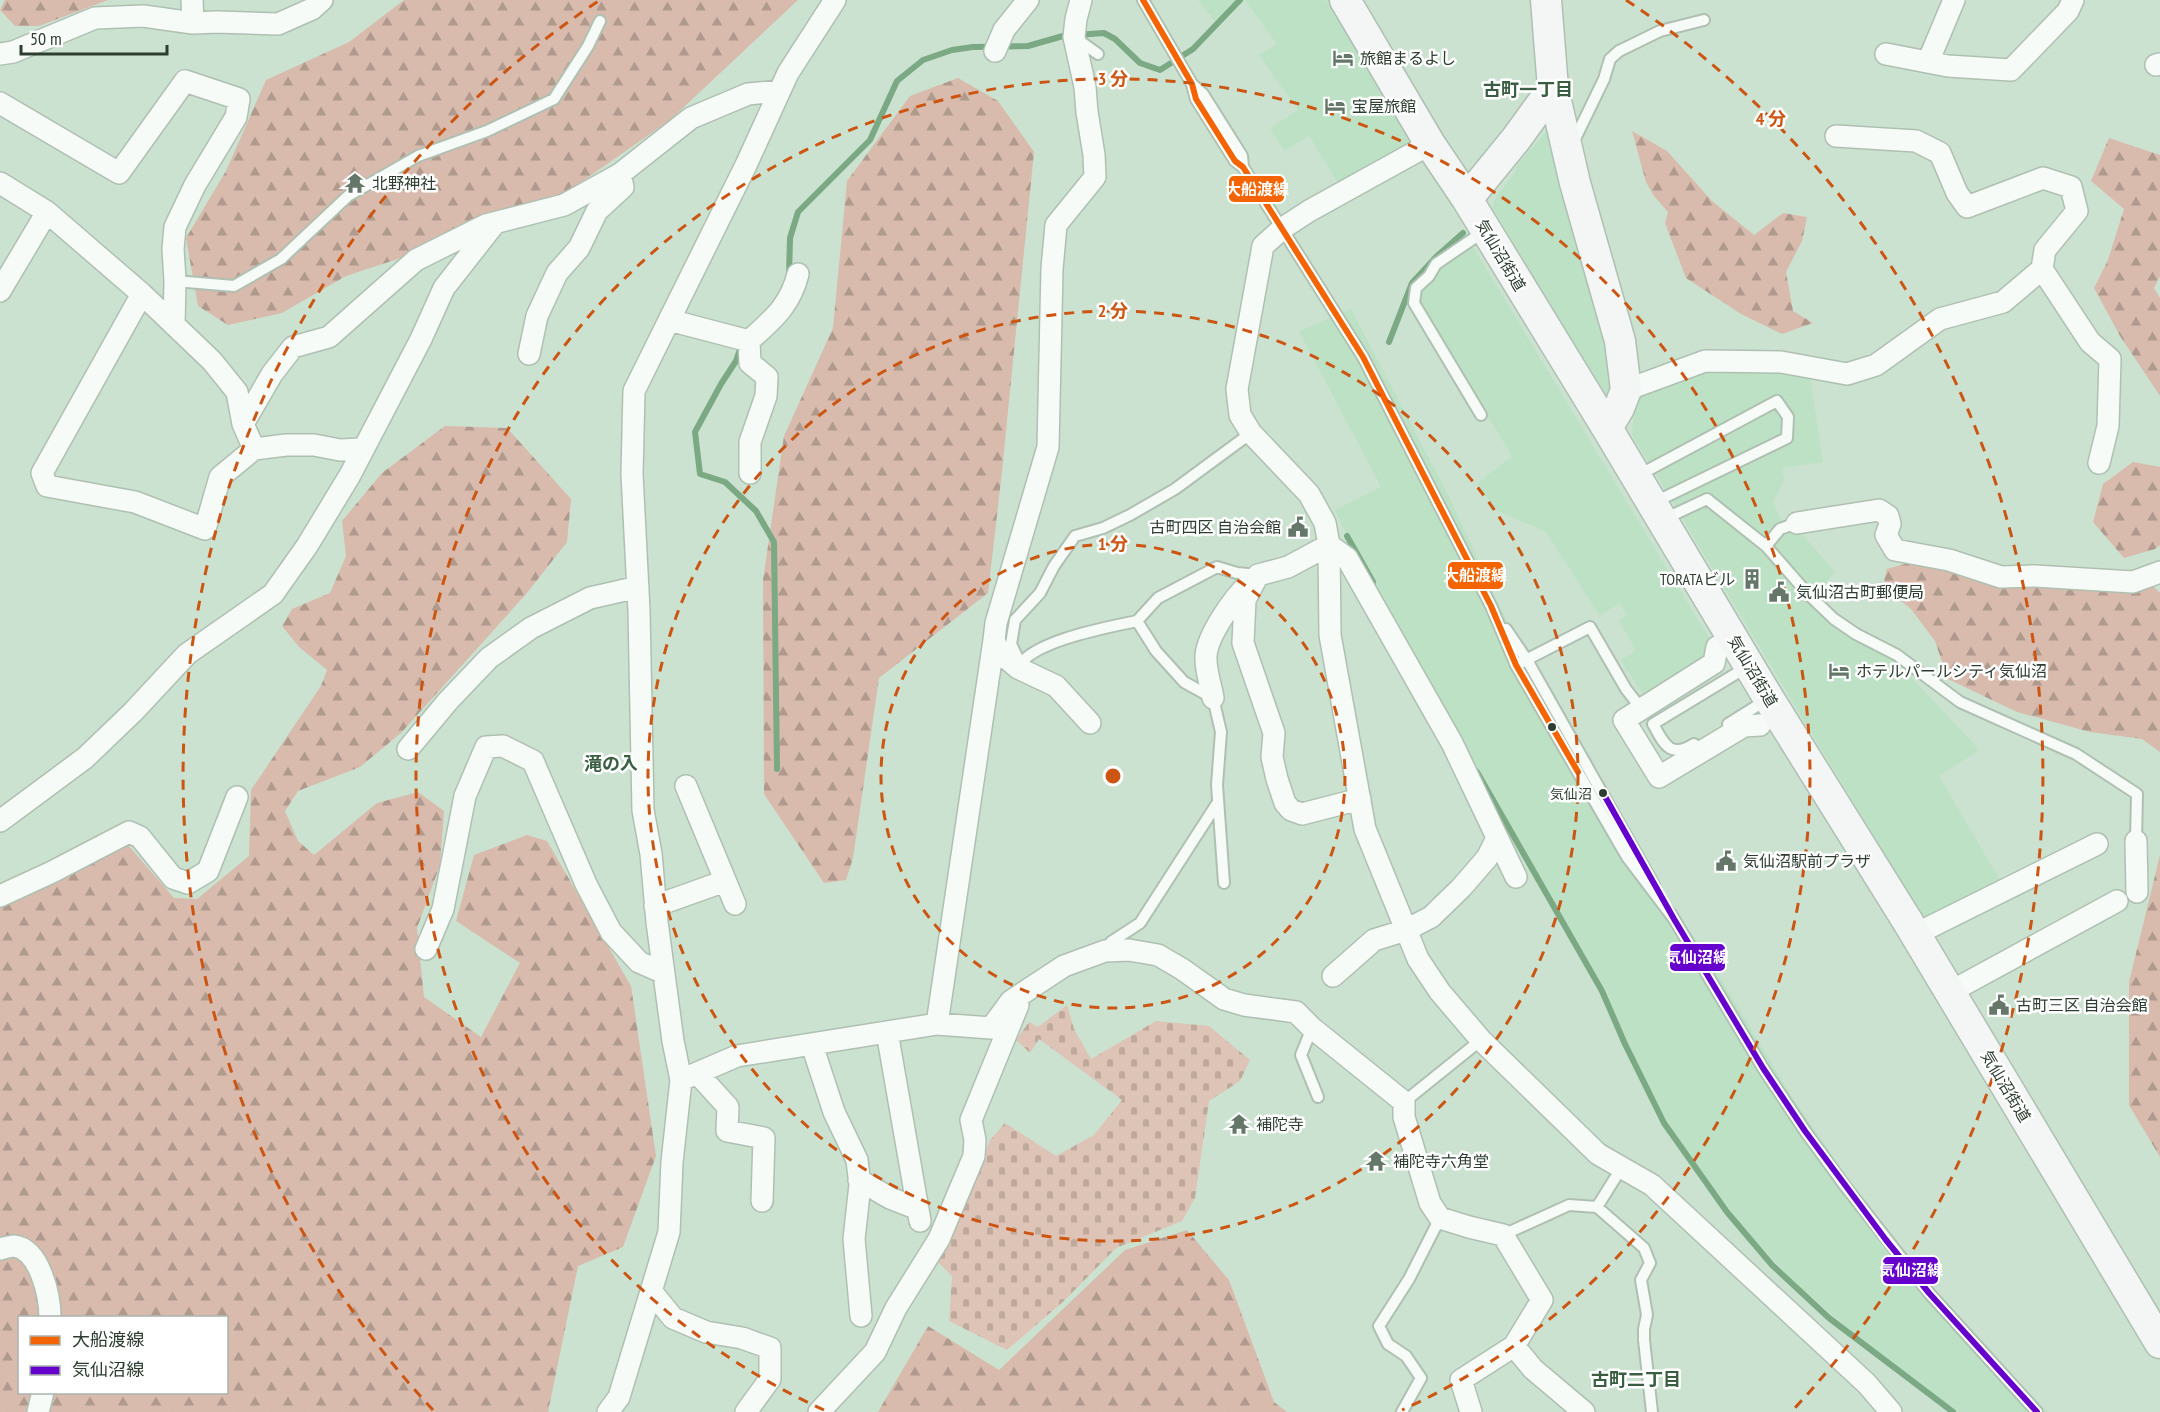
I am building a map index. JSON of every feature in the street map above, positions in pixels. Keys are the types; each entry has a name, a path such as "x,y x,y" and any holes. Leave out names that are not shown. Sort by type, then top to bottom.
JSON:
{"street":[{"path":"192,0 193,23"},
{"path":"0,54 13,51 94,18 143,16 193,23 278,24 312,9 322,0"},
{"path":"608,1412 619,1397 669,1232 672,1162 689,1077 664,973 651,854 643,810 638,587 632,474 634,391 746,165 788,73 835,0"},
{"path":"995,51 1004,30 1028,0"},
{"path":"937,1024 996,623 1048,447 1052,269 1056,225 1095,177 1085,87 1075,29 1081,0"},
{"name":"気仙沼街道","path":"1345,0 1430,144 1486,230 1749,665 1764,712 1916,934 2160,1343"},
{"path":"1546,0 1553,88 1568,154 1620,341 1626,390 1607,428"},
{"path":"1928,62 1954,0"},
{"path":"1886,54 1948,66 2011,70 2068,11 2073,0"},
{"path":"0,103 119,173 185,81 239,99 236,117 195,185 175,227 174,324"},
{"path":"1467,199 1516,139 1553,88"},
{"path":"243,424 272,374 293,347 329,337 417,260 486,225 564,205 620,174 692,118 748,94 780,91"},
{"path":"1626,390 1705,361 1781,362 1847,374 1876,365 1940,319 2003,302 2042,269 2045,250 2077,211 2071,187 2043,178 1966,207 1957,193 1941,153 1916,141 1836,136"},
{"path":"1430,144 1309,211 1283,228 1263,246 1237,389 1240,415 1251,433 1309,494 1325,523 1329,545 1330,635 1365,829 1418,959 1440,992 1480,1040 1598,1154 1652,1185 1867,1384 1891,1412"},
{"path":"529,354 537,316 558,273 579,248 597,211 623,187 620,174"},
{"path":"0,183 47,212 142,294 212,361 237,392 243,424 254,449"},
{"path":"0,291 47,212"},
{"path":"0,821 85,758 133,712 187,654 273,594 313,536 350,475 421,339 444,288 495,223"},
{"path":"2042,269 2090,342 2110,359 2108,426 2099,463"},
{"path":"746,340 784,308 794,291 798,274"},
{"path":"142,294 42,473 47,486 135,501 205,529 220,477 254,449 286,445 314,445 340,450 363,449"},
{"path":"669,320 746,340"},
{"path":"746,340 750,363 767,377 766,396 750,442 750,473"},
{"path":"1797,523 1879,510 1887,516 1890,524 1886,535 1895,550 1949,560 2001,577 2035,576 2133,582 2160,572"},
{"path":"1213,698 1206,655 1216,627 1237,595 1258,576 1288,567 1329,545"},
{"path":"1329,545 1347,558 1352,566 1452,743 1516,877"},
{"path":"1258,576 1245,600 1243,643 1274,733 1272,757 1276,779 1285,803 1291,810 1302,814 1360,799"},
{"path":"408,749 448,701 489,658 531,628 590,598 638,587"},
{"path":"994,640 999,652 1056,686 1090,723"},
{"path":"1717,647 1714,663 1647,716 1624,720 1659,777 1764,712"},
{"path":"426,949 443,909 465,796 486,747 503,746 533,761 586,884 611,932 639,962 664,973"},
{"path":"686,786 735,904"},
{"path":"0,896 129,832 140,837 173,878 188,883 208,871 237,797"},
{"path":"1333,976 1374,940 1406,930 1431,917 1487,858 1497,838"},
{"path":"2136,841 2137,892"},
{"path":"1916,934 2097,844"},
{"path":"655,906 725,880"},
{"path":"1950,992 2117,901"},
{"path":"689,1077 737,1056 937,1024 990,1028 1011,1001 1064,966 1105,951 1129,950 1158,955 1224,999 1244,1005 1296,1012 1312,1028 1404,1102 1404,1117 1430,1203 1440,1218 1503,1235 1542,1300 1514,1346 1461,1380 1471,1412"},
{"path":"819,1412 875,1352 896,1308 939,1239 974,1156 975,1140 971,1120 1023,993"},
{"path":"859,1180 919,1215 887,1032"},
{"path":"812,1045 834,1112 857,1160 859,1180 854,1239 861,1316"},
{"path":"689,1077 728,1107 727,1131 764,1138 762,1201"},
{"path":"0,1249 14,1246 29,1252 42,1273 50,1316"},
{"path":"651,1292 673,1318 706,1332 742,1338 770,1348 770,1379 746,1412"},
{"path":"1514,1346 1533,1370 1584,1412"},
{"path":"38,1412 42,1394"}],"lane":[{"path":"1143,0 1192,84 1203,94 1242,156 1243,167 1363,357 1491,606 1516,665 1627,857 1674,920"},
{"path":"1568,154 1604,79 1610,58 1619,51 1660,31 1704,20"},
{"path":"175,281 234,286 281,259 348,196 418,156 487,131 554,99 588,46 600,21"},
{"path":"1075,29 1098,54"},
{"path":"1481,415 1414,303 1416,288 1429,276 1436,264 1486,230"},
{"path":"1636,477 1777,401 1788,417 1787,438 1657,512"},
{"path":"1251,433 1175,489 1103,528 1075,536 1054,566 1040,593 1015,620 1011,644 1019,665 1038,650 1078,634 1137,621 1158,598 1217,567 1258,576"},
{"path":"1657,512 1707,499 1766,546 1808,594 1834,619 1856,634 1897,655 1960,702 2076,754 2137,794 2136,841"},
{"path":"1766,546 1780,529 1797,523"},
{"path":"1491,606 1527,660 1674,920 1763,1068 1845,1186 1929,1293 2037,1412"},
{"path":"1137,621 1156,651 1184,682 1213,698 1221,732 1217,785 1224,884"},
{"path":"1516,665 1590,627 1626,689 1663,742 1677,752 1764,712"},
{"path":"1647,716 1749,665"},
{"path":"1105,951 1111,942 1140,923 1218,802"},
{"path":"1312,1028 1301,1055 1318,1097"},
{"path":"1404,1102 1480,1040"},
{"path":"1597,1207 1622,1167"},
{"path":"1503,1235 1569,1205 1597,1207 1644,1248 1650,1263 1641,1280 1647,1315 1644,1340 1652,1412"},
{"path":"1402,1412 1421,1378 1406,1356 1388,1344 1379,1326 1409,1279 1440,1218"}],"shaded area":[{"path":"1198,0 1245,0 1218,25"},
{"path":"1245,0 1326,0 1412,147 1340,186 1309,136 1284,151 1270,128 1298,110 1259,55 1277,44"},
{"path":"1545,133 1556,136 1614,341 1611,404 1492,207 1497,195 1515,173 1517,165"},
{"path":"1473,247 1715,648 1707,664 1645,698 1621,660 1636,650 1619,621 1627,615 1619,603 1600,616 1546,532 1496,510 1477,484 1512,456 1418,302 1424,287 1439,268"},
{"path":"1351,309 1447,493 1506,619 1540,671 1665,894 1710,961 1792,1097 1860,1195 1926,1279 2006,1369 2048,1412 1959,1412 1892,1367 1797,1284 1755,1241 1710,1185 1669,1124 1640,1071 1605,989 1416,661 1335,510 1381,487 1299,331"},
{"path":"1707,367 1810,377 1823,462 1782,468 1784,480 1773,502 1782,522 1795,526 1835,572 1816,593 1819,599 1894,659 1978,751 1939,776 2001,882 1925,921 1632,435 1636,391"}],"green space":[{"path":"5,0 108,0 39,26 15,26 0,10"},
{"name":"北野神社","path":"404,0 798,0 670,120 560,197 469,220 404,257 346,276 282,313 228,325 198,306 186,238 226,171 266,80 349,42"},
{"path":"958,78 998,101 1034,152 988,593 879,678 853,858 846,880 824,883 764,794 763,580 784,436 833,328 847,181 910,96"},
{"path":"1632,131 1667,151 1712,201 1754,235 1783,213 1807,217 1802,241 1786,272 1793,311 1813,323 1782,334 1741,314 1686,278 1665,223 1668,212 1654,196 1646,182"},
{"path":"2109,138 2160,155 2160,276 2154,288 2160,298 2160,396 2120,336 2094,288 2108,260 2124,209 2091,181"},
{"path":"445,426 507,428 571,499 567,542 527,593 401,733 360,767 298,791 285,811 298,841 314,855 377,803 418,792 444,811 440,865 417,928 424,997 481,1037 520,963 456,921 474,855 527,835 547,841 631,986 656,1156 623,1247 578,1266 548,1412 0,1412 0,903 128,845 174,898 197,899 249,856 251,790 321,686 327,670 299,647 282,626 292,609 330,593 346,556 342,521 382,473"},
{"path":"2133,462 2160,467 2160,545 2155,549 2124,558 2093,522 2103,484"},
{"path":"1915,561 2013,587 2152,585 2160,593 2160,752 2142,739 2090,732 2017,712 1948,679 1935,641 1911,609 1883,586 1887,569"},
{"path":"2160,855 2160,1157 2129,1105 2129,982"},
{"path":"1067,1005 1074,1029 1091,1059 1156,1021 1209,1026 1250,1060 1240,1081 1209,1101 1195,1198 1182,1221 1116,1248 1064,1301 1007,1350 949,1321 952,1276 935,1259 961,1214 990,1140 1005,1123 1056,1156 1094,1135 1122,1100 1039,1039 1030,1053 1016,1040 1029,1022 1038,1027"},
{"path":"1187,1230 1229,1280 1274,1402 1287,1412 878,1412 928,1326 999,1370 1125,1250"}],"waterway":[{"path":"789,277 790,238 798,212 870,140 897,81 923,60 952,50 973,47 1028,46 1063,36 1104,33 1115,39 1140,63 1160,70 1193,49 1240,0"},
{"path":"1389,342 1412,283 1463,233"},
{"path":"742,344 736,361 695,432 700,474 725,482 756,511 774,542 777,769"},
{"path":"1347,536 1373,582"},
{"path":"1477,772 1602,991 1664,1123 1727,1212 1772,1265 1829,1318 1953,1412"}],"transit line":[{"name":"大船渡線","path":"1143,0 1192,84 1196,99 1235,161 1243,167 1363,357 1491,606 1516,665 1578,772"},
{"name":"気仙沼線","path":"1603,793 1674,919 1763,1068 1805,1131 1886,1240 1929,1293 2037,1412"}],"place":[{"name":"旅館まるよし","path":"1343,58"},
{"name":"宝屋旅館","path":"1335,106"},
{"name":"北野神社","path":"355,183"},
{"name":"古町四区 自治会館","path":"1298,527"},
{"name":"TORATAビル","path":"1752,579"},
{"name":"気仙沼古町郵便局","path":"1779,592"},
{"name":"ホテルパールシティ気仙沼","path":"1839,671"},
{"name":"気仙沼","path":"1603,793"},
{"name":"気仙沼駅前プラザ","path":"1726,861"},
{"name":"古町三区 自治会館","path":"1999,1005"},
{"name":"補陀寺","path":"1239,1124"},
{"name":"補陀寺六角堂","path":"1376,1161"}],"district":[{"name":"古町一丁目","path":"1528,90"},
{"name":"滝の入","path":"611,764"},
{"name":"古町二丁目","path":"1636,1380"}]}
